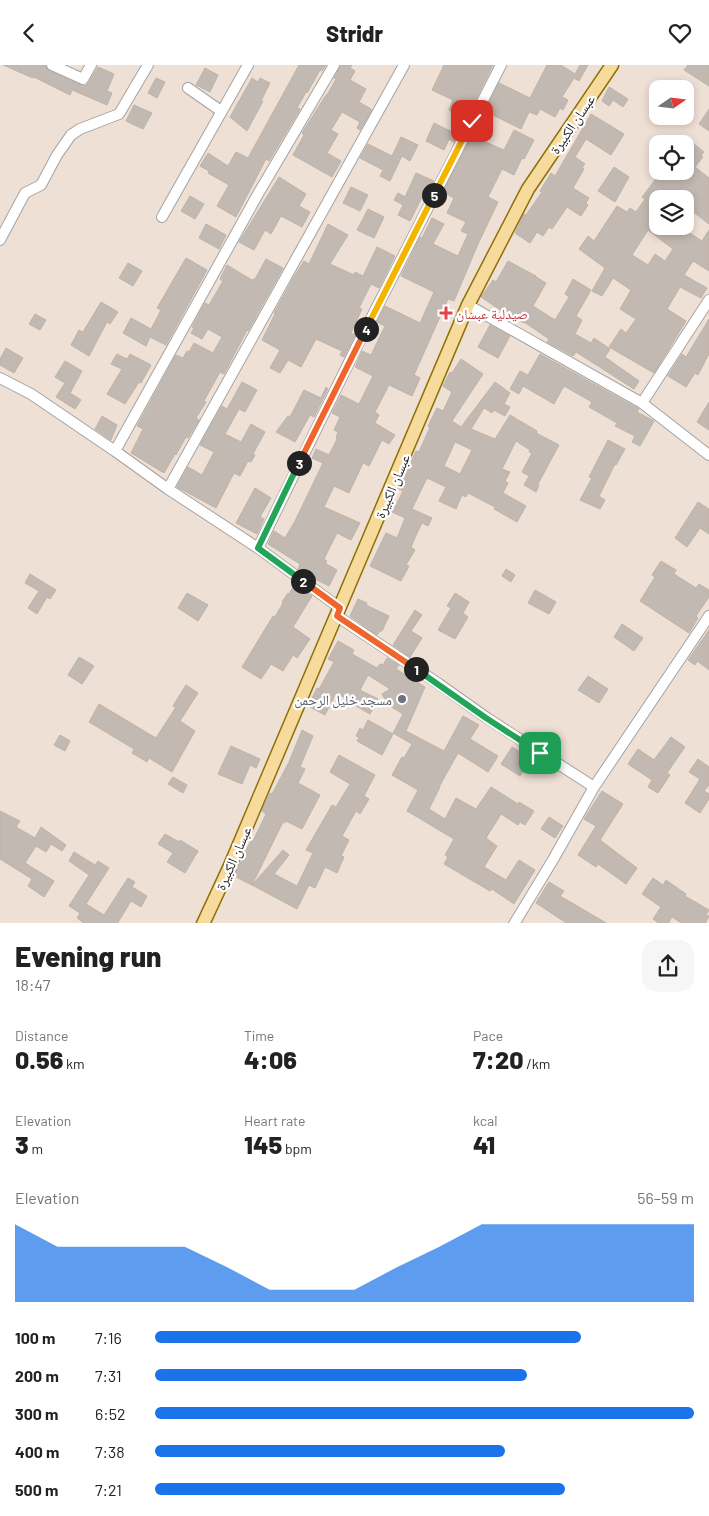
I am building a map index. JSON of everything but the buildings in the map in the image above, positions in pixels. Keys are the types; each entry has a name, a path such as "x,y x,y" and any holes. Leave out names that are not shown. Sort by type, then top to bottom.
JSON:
{"main road":[{"name":"عبسان الكبيرة","path":"203,923 232,860 468,305 528,189 612,65"}],"street":[{"path":"52,65 83,79 91,65"},
{"path":"0,239 25,193 41,185 57,155 71,135 80,129 119,114 148,65"},
{"path":"162,217 248,65"},
{"path":"115,451 258,194 334,65"},
{"path":"168,489 404,65"},
{"path":"258,548 357,345 501,65"},
{"path":"188,88 221,111"},
{"path":"642,403 709,300"},
{"path":"468,305 642,403 709,455"},
{"path":"0,378 32,394 168,489 258,548 338,612 486,718 594,787"},
{"path":"514,923 554,858 594,787 709,616"}],"shaded area":[{"path":"0,65 709,65 709,923 0,923"}],"place":[{"name":"صيدلية عبسان","path":"446,313"},
{"name":"مسجد خليل الرحمن","path":"402,699"}],"route":[{"path":"472,121 357,345 258,548 340,608 337,616 540,753"}]}
